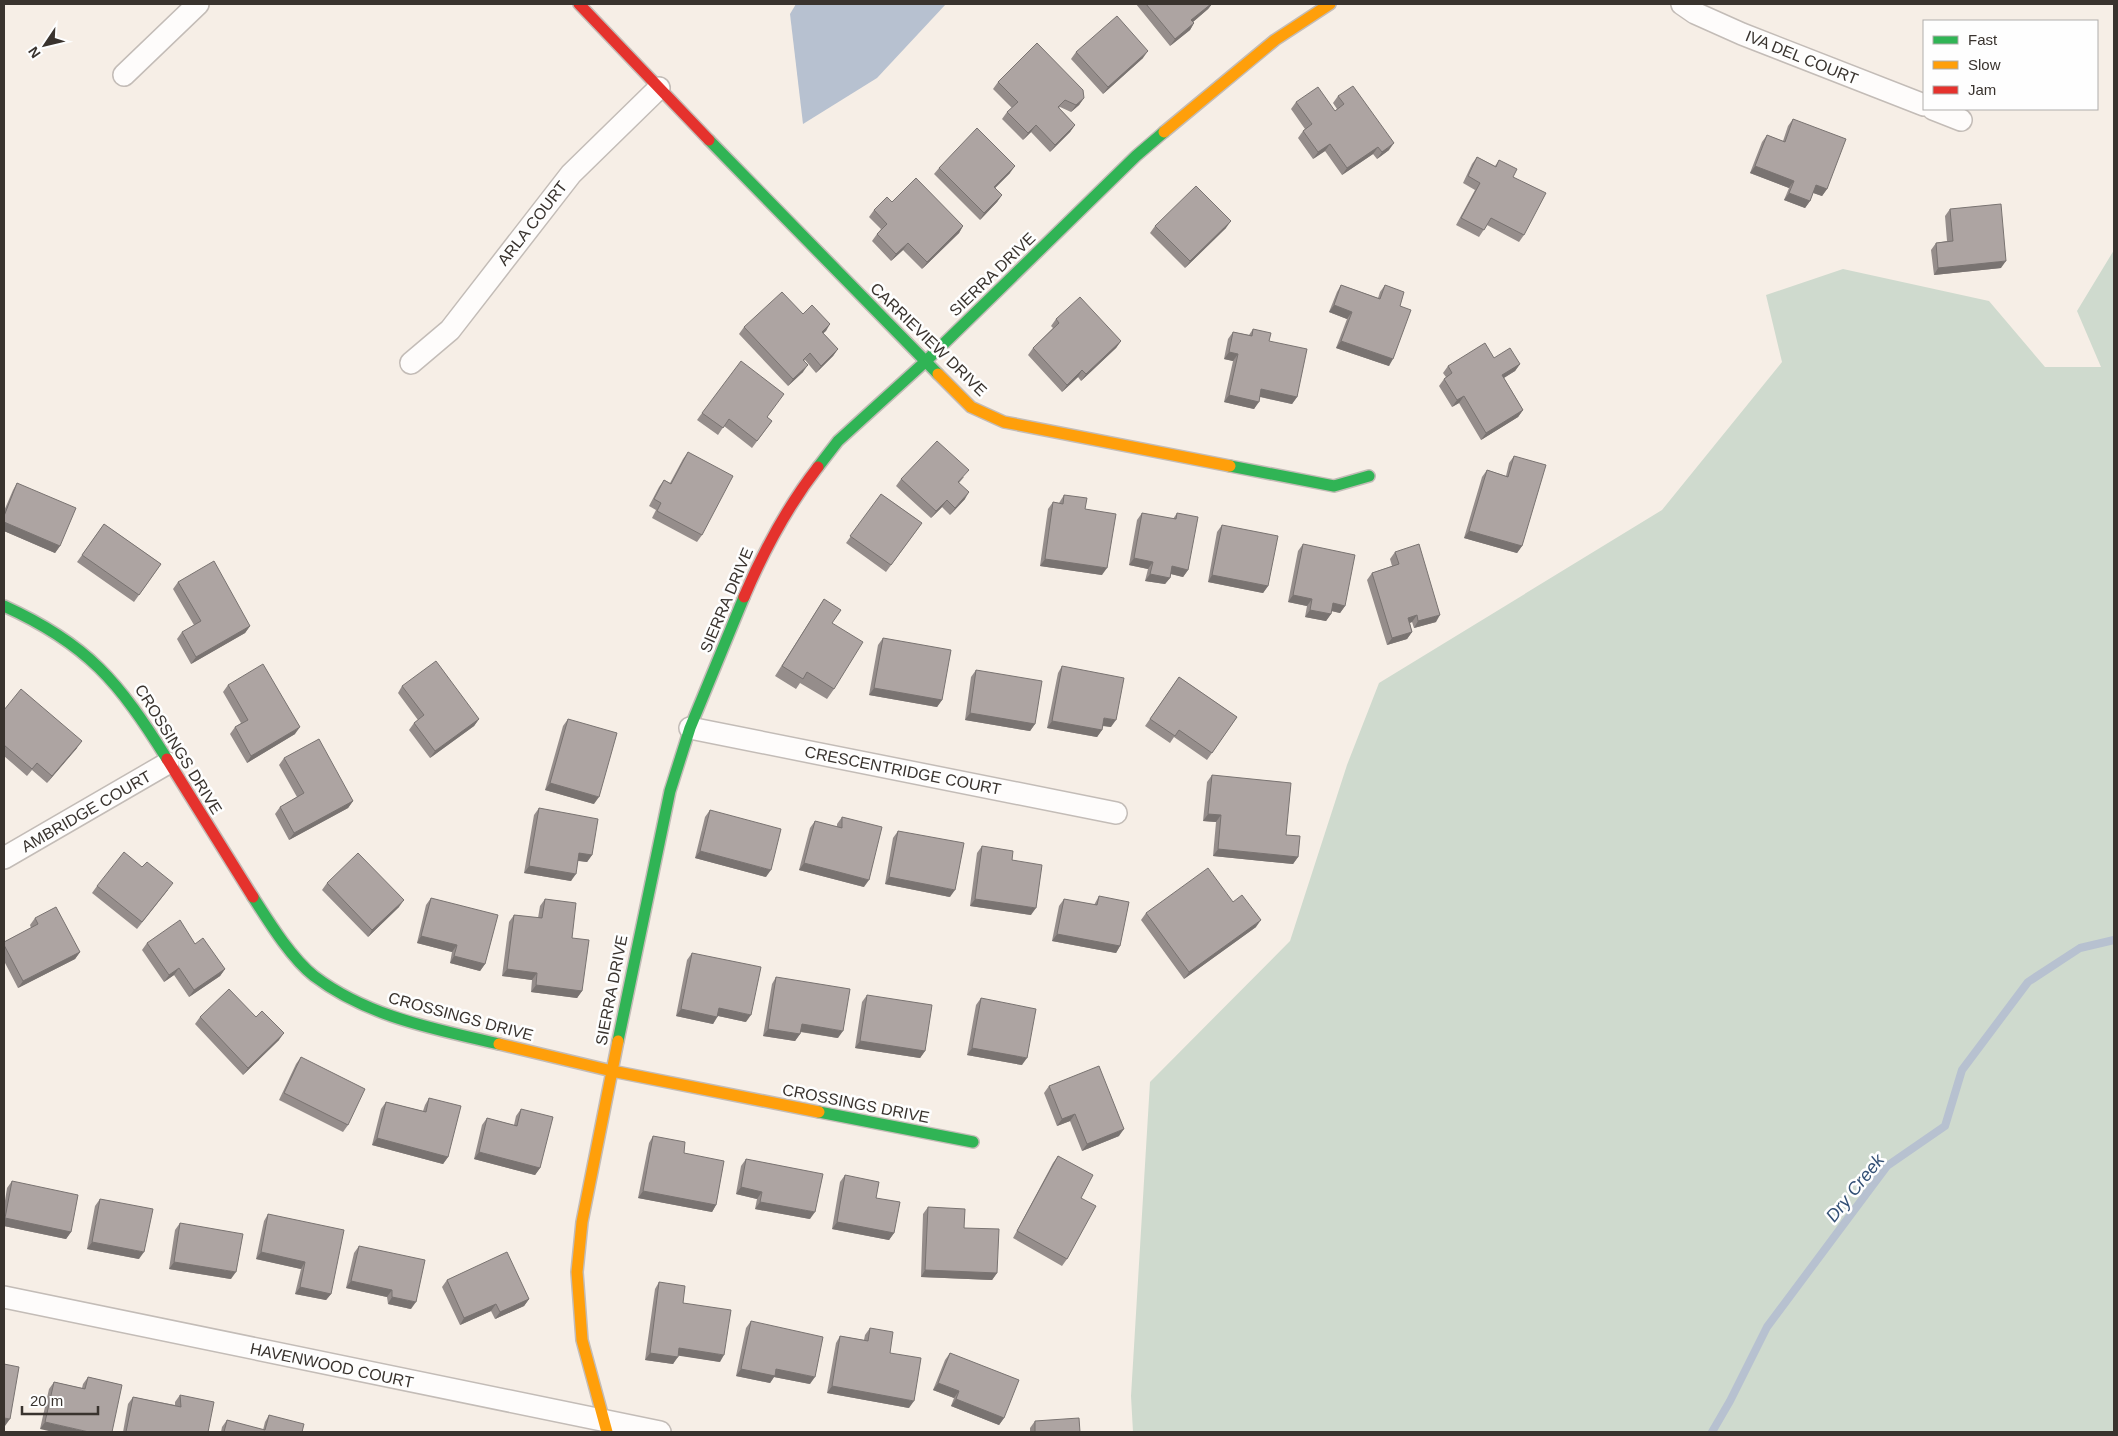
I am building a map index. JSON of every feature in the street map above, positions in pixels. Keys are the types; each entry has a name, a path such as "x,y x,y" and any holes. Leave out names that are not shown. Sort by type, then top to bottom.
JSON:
{"street":[{"path":"124,75 198,4"},
{"name":"CARRIEVIEW DRIVE","path":"579,4 971,407 1004,422 1334,486 1369,476"},
{"name":"SIERRA DRIVE","path":"606,1427 582,1340 577,1272 582,1222 670,791 690,728 760,559 793,500 838,441 926,361 1136,156 1275,40 1330,4"},
{"name":"IVA DEL COURT","path":"1682,4 1742,34 1923,105"},
{"name":"ARLA COURT","path":"411,363 450,330 571,174 659,88"},
{"path":"1936,110 1961,120"},
{"name":"CROSSINGS DRIVE","path":"4,606 71,641 115,681 136,709 274,930 313,975 359,1004 405,1022 612,1071 972,1142"},
{"name":"CRESCENTRIDGE COURT","path":"690,728 1116,812"},
{"name":"AMBRIDGE COURT","path":"4,858 168,763"},
{"name":"HAVENWOOD COURT","path":"4,1297 606,1427 660,1432"}],"shaded area":[{"path":"2114,250 2114,1432 1133,1432 1131,1396 1150,1082 1290,941 1347,765 1379,683 1662,510 1782,362 1766,295 1843,269 1989,301 2045,367 2101,367 2077,311"}],"water":[{"path":"796,4 946,4 877,78 803,124 790,14"}],"building":[{"path":"1146,4 1211,4 1191,20 1194,23 1175,39"},
{"path":"1117,16 1148,51 1108,87 1076,52"},
{"path":"1037,43 1083,90 1084,98 1076,105 1065,100 1058,107 1075,125 1055,145 1036,125 1028,133 1007,112 1018,102 998,82"},
{"path":"1353,86 1394,143 1382,152 1378,147 1347,168 1330,144 1318,152 1303,131 1312,124 1296,102 1318,87 1335,111 1344,104 1338,96"},
{"path":"1793,119 1846,139 1827,189 1816,185 1810,201 1789,193 1794,181 1755,166 1767,135 1785,142"},
{"path":"977,128 1015,166 994,187 1002,195 984,213 939,168"},
{"path":"1477,157 1496,167 1499,160 1517,169 1513,177 1546,193 1524,235 1491,218 1484,230 1461,218 1480,183 1468,176"},
{"path":"916,178 963,226 927,262 908,243 896,254 877,234 887,224 874,210 887,197 892,202"},
{"path":"1196,186 1231,221 1190,261 1155,226"},
{"path":"2001,204 2006,261 1938,268 1936,243 1953,241 1950,209"},
{"path":"1341,285 1380,299 1385,285 1404,292 1400,306 1411,310 1393,359 1341,341 1352,312 1334,305"},
{"path":"782,292 803,314 812,305 830,324 822,332 838,349 821,366 810,353 803,360 808,365 793,379 744,327"},
{"path":"1080,297 1121,341 1086,374 1082,370 1067,385 1033,348 1059,323 1056,319"},
{"path":"1253,329 1271,333 1269,341 1307,349 1297,397 1261,389 1259,402 1229,395 1238,354 1229,352 1233,332 1252,336"},
{"path":"1485,343 1494,358 1510,348 1520,364 1502,375 1523,410 1486,433 1464,396 1457,400 1444,379 1452,373 1448,366"},
{"path":"741,361 784,394 767,417 772,421 757,441 729,419 723,428 702,413"},
{"path":"937,441 969,470 958,482 969,492 955,508 947,500 936,511 901,479"},
{"path":"688,452 733,476 702,535 657,511 661,503 654,499 664,480 671,484"},
{"path":"1514,456 1546,465 1522,546 1469,531 1487,470 1508,477"},
{"path":"17,483 76,508 60,546 4,522 4,516"},
{"path":"881,494 922,523 891,565 850,536"},
{"path":"1064,495 1087,498 1085,509 1116,514 1107,568 1045,559 1053,502 1063,504"},
{"path":"1142,513 1176,519 1177,513 1198,517 1188,570 1172,566 1170,578 1150,574 1153,562 1134,558"},
{"path":"104,524 161,564 139,595 82,555"},
{"path":"1222,525 1278,536 1268,586 1212,575"},
{"path":"1303,544 1355,555 1345,606 1333,603 1331,614 1310,610 1312,599 1293,595"},
{"path":"1419,544 1440,615 1418,621 1417,615 1408,618 1412,632 1392,638 1372,573 1399,564 1395,552"},
{"path":"214,561 250,626 196,657 182,632 201,621 178,582"},
{"path":"824,599 841,610 832,623 863,642 834,689 807,672 803,679 782,666"},
{"path":"883,638 951,650 942,700 874,688"},
{"path":"436,661 479,719 435,751 414,723 424,715 402,686"},
{"path":"263,664 300,727 251,756 235,727 248,720 228,685"},
{"path":"1062,666 1124,678 1116,720 1104,718 1102,730 1052,721"},
{"path":"976,670 1042,681 1035,724 970,713"},
{"path":"1179,677 1237,717 1212,753 1179,730 1175,736 1150,719"},
{"path":"21,689 82,741 52,776 37,763 32,769 4,745 4,710"},
{"path":"568,719 617,733 599,797 550,783"},
{"path":"319,739 353,801 294,833 280,807 304,793 284,758"},
{"path":"1212,775 1291,783 1286,835 1300,836 1298,857 1218,849 1221,815 1208,814"},
{"path":"539,808 598,819 592,855 579,853 576,874 529,866"},
{"path":"710,810 781,829 771,870 700,851"},
{"path":"842,817 882,827 869,880 804,863 815,821 842,828"},
{"path":"898,831 964,843 955,890 889,877"},
{"path":"982,846 1013,851 1012,860 1042,865 1036,908 975,899"},
{"path":"124,852 142,867 147,862 173,883 142,922 97,886"},
{"path":"358,853 404,900 372,930 327,883"},
{"path":"1208,868 1233,902 1242,895 1261,920 1189,972 1146,913"},
{"path":"1099,896 1129,902 1120,946 1057,934 1064,899 1097,905"},
{"path":"431,898 498,915 485,964 454,956 457,945 421,936"},
{"path":"545,899 576,903 572,938 589,940 582,991 536,985 537,973 507,969 514,915 542,918"},
{"path":"56,907 80,952 23,981 4,942 38,924 35,918"},
{"path":"180,920 195,944 203,938 225,969 194,990 179,968 169,975 147,943"},
{"path":"692,953 761,967 751,1015 719,1008 717,1017 681,1009"},
{"path":"776,977 850,989 843,1031 802,1024 800,1034 768,1029"},
{"path":"229,989 256,1017 262,1011 284,1033 248,1068 200,1017"},
{"path":"867,995 932,1005 925,1051 860,1041"},
{"path":"981,998 1036,1009 1027,1058 972,1048"},
{"path":"301,1057 365,1089 348,1125 284,1093"},
{"path":"1099,1066 1124,1129 1087,1144 1075,1114 1062,1119 1049,1086"},
{"path":"429,1098 461,1106 448,1157 377,1138 386,1102 426,1112"},
{"path":"521,1109 553,1117 540,1168 479,1152 487,1118 517,1126"},
{"path":"653,1136 685,1142 684,1153 724,1161 716,1205 643,1191"},
{"path":"1058,1156 1093,1175 1081,1198 1096,1206 1067,1259 1017,1231"},
{"path":"746,1159 823,1174 815,1212 760,1202 762,1192 741,1187"},
{"path":"845,1175 879,1182 876,1198 900,1202 894,1233 837,1222"},
{"path":"12,1181 78,1195 71,1232 5,1218"},
{"path":"100,1199 153,1209 144,1252 92,1242"},
{"path":"928,1207 965,1209 964,1228 999,1229 997,1273 925,1270"},
{"path":"268,1214 344,1230 331,1294 300,1287 305,1262 261,1252"},
{"path":"180,1223 243,1234 236,1272 174,1262"},
{"path":"359,1246 425,1260 416,1302 392,1297 392,1290 351,1281"},
{"path":"507,1252 529,1299 500,1312 496,1304 464,1318 447,1280"},
{"path":"659,1282 685,1286 683,1303 731,1310 724,1355 679,1348 678,1357 650,1353"},
{"path":"751,1321 823,1337 815,1377 776,1369 775,1376 741,1369"},
{"path":"870,1328 893,1332 890,1353 921,1358 914,1401 832,1386 840,1336 868,1341"},
{"path":"950,1353 1019,1380 1004,1418 956,1399 959,1391 938,1383"},
{"path":"4,1364 19,1367 10,1419 4,1418"},
{"path":"88,1377 122,1385 112,1432 89,1432 45,1422 54,1382 85,1389"},
{"path":"180,1395 214,1402 208,1432 126,1432 133,1397 181,1407"},
{"path":"269,1415 304,1424 302,1432 224,1432 227,1420 265,1430"},
{"path":"1079,1418 1080,1432 1035,1432 1035,1421"}],"waterway":[{"name":"Dry Creek","path":"1712,1432 1730,1401 1767,1327 1887,1166 1945,1126 1962,1070 2028,982 2080,948 2114,940"}],"traffic: fast":[{"path":"818,467 838,441 926,361 1136,156 1164,132"},
{"path":"709,140 938,374"},
{"path":"1230,466 1334,486 1369,476"},
{"path":"618,1041 670,791 690,728 744,597"},
{"path":"4,606 58,635 99,668 133,708 167,759"},
{"path":"253,897 297,960 314,976 335,990 379,1012 403,1020 499,1044"},
{"path":"819,1112 973,1142"}],"traffic: slow":[{"path":"1164,132 1275,40 1330,4"},
{"path":"938,374 971,407 1004,422 1230,466"},
{"path":"607,1432 582,1340 577,1272 582,1222 618,1041"},
{"path":"499,1044 612,1071 819,1112"}],"traffic: jam":[{"path":"579,4 709,140"},
{"path":"744,597 777,529 818,467"},
{"path":"167,759 253,897"}]}
